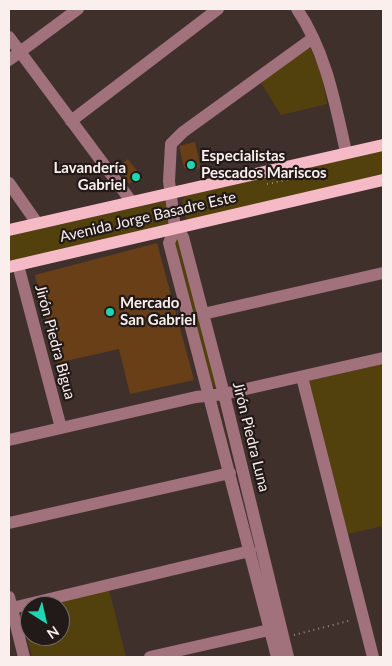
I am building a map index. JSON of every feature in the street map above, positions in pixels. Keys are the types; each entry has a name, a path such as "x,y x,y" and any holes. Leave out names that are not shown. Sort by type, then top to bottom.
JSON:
{"main road":[{"name":"Avenida Jorge Basadre Este","path":"9,230 383,145"},
{"name":"Avenida Jorge Basadre Este","path":"13,266 383,180"}],"street":[{"path":"9,60 78,9"},
{"path":"71,121 218,9"},
{"path":"297,9 313,38 330,81 346,152"},
{"path":"9,37 131,201"},
{"name":"Jirón Piedra Luna","path":"288,657 250,551 169,243 175,228 170,193 170,151 174,139 313,38"},
{"path":"9,183 37,223"},
{"name":"Jirón Piedra Luna","path":"175,228 183,238 224,394 278,632 277,657"},
{"name":"Jirón Piedra Bigua","path":"13,266 61,428"},
{"path":"203,314 383,273"},
{"path":"9,440 383,358"},
{"path":"302,377 373,657"},
{"path":"9,523 230,473"},
{"path":"24,657 10,602 250,551"},
{"path":"150,657 278,632"}],"path":[{"path":"278,632 362,617"}],"shaded area":[{"path":"310,47 322,75 327,104 281,115 261,83"},
{"path":"383,150 383,175 190,221 186,218 182,200 186,196"},
{"path":"165,201 170,226 9,264 9,236"},
{"path":"177,238 217,389 210,380 175,242"},
{"path":"383,364 383,526 348,534 309,381"},
{"path":"109,590 126,657 32,657 29,646 70,646 70,599"}],"building":[{"path":"195,142 201,168 190,171 184,168 179,146"},
{"path":"128,159 143,179 137,184 135,180 129,184 117,167"},
{"name":"Mercado San Gabriel","path":"157,243 194,380 130,394 119,349 57,363 35,275"}],"place":[{"name":"Especialistas Pescados Mariscos","path":"191,165"},
{"name":"Lavandería Gabriel","path":"136,177"},
{"name":"Mercado San Gabriel","path":"110,312"}]}
